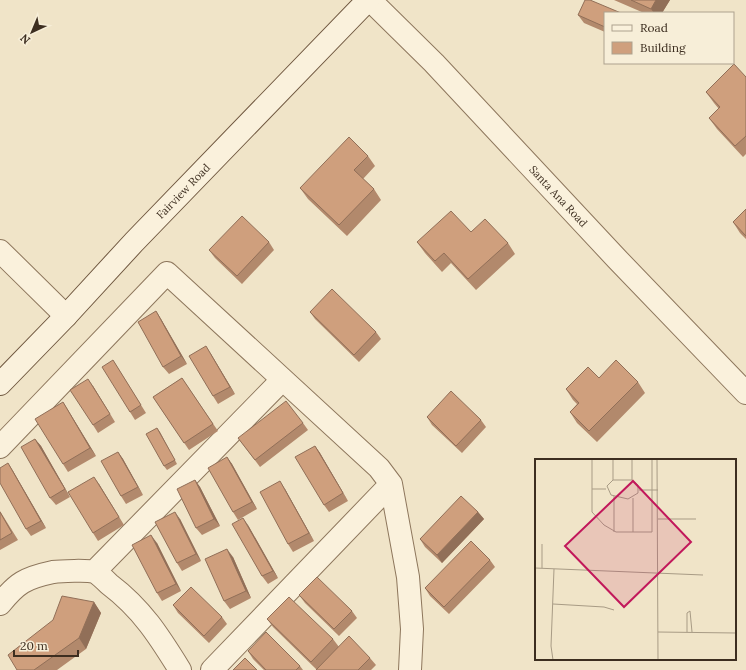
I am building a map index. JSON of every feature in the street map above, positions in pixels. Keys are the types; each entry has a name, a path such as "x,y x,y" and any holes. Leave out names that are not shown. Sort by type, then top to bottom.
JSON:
{"street":[{"name":"Fairview Road","path":"0,384 66,316 134,242 369,0"},
{"name":"Santa Ana Road","path":"369,0 434,63 617,259 746,393"},
{"path":"0,251 66,316"},
{"path":"0,447 167,273 379,468 391,484 408,577 412,629 410,670"},
{"path":"94,572 282,380"},
{"path":"212,670 391,484"},
{"path":"4,590 36,576 61,571 94,572 123,594 146,618 160,636 180,670"}],"building":[{"path":"585,0 590,0 619,12 604,12 604,27 578,15"},
{"path":"631,0 656,0 651,9"},
{"path":"734,64 746,77 746,136 735,146 709,118 720,107 706,92"},
{"path":"349,137 368,156 354,170 374,189 339,225 300,188"},
{"path":"746,209 746,236 733,222"},
{"path":"451,211 471,232 485,219 508,243 468,279 444,253 435,261 417,242"},
{"path":"242,216 269,242 237,276 209,250"},
{"path":"332,289 376,332 354,355 310,312"},
{"path":"156,311 181,356 163,367 138,322"},
{"path":"206,346 230,387 213,396 189,356"},
{"path":"113,360 141,405 130,412 102,367"},
{"path":"616,360 638,382 589,431 570,412 579,403 566,389 588,367 599,378"},
{"path":"182,378 213,424 184,443 153,397"},
{"path":"88,379 110,414 93,425 70,390"},
{"path":"451,391 481,420 456,446 427,417"},
{"path":"286,401 303,423 255,460 238,438"},
{"path":"63,402 90,448 63,464 35,419"},
{"path":"157,428 175,460 164,466 146,434"},
{"path":"35,439 65,489 50,498 21,447"},
{"path":"315,446 343,493 324,505 295,457"},
{"path":"118,452 138,487 121,496 101,461"},
{"path":"227,457 252,502 233,512 208,468"},
{"path":"8,463 41,521 26,529 0,483 0,468"},
{"path":"94,477 119,517 93,533 68,492"},
{"path":"195,480 214,519 196,528 177,489"},
{"path":"280,481 309,533 288,544 260,492"},
{"path":"461,496 478,512 437,555 420,539"},
{"path":"0,512 12,533 0,540"},
{"path":"175,512 196,554 177,563 155,522"},
{"path":"243,518 273,571 262,576 232,524"},
{"path":"151,535 176,584 157,593 132,545"},
{"path":"471,541 490,560 444,607 425,588"},
{"path":"227,549 246,591 224,601 205,559"},
{"path":"317,577 352,611 334,629 299,595"},
{"path":"191,587 222,617 204,636 173,605"},
{"path":"62,596 94,602 79,638 34,670 17,670 8,655 53,620"},
{"path":"289,597 333,639 311,662 267,619"},
{"path":"266,632 300,666 296,670 266,670 248,651"},
{"path":"349,636 370,658 358,670 316,670"},
{"path":"245,658 257,670 233,670"}]}
